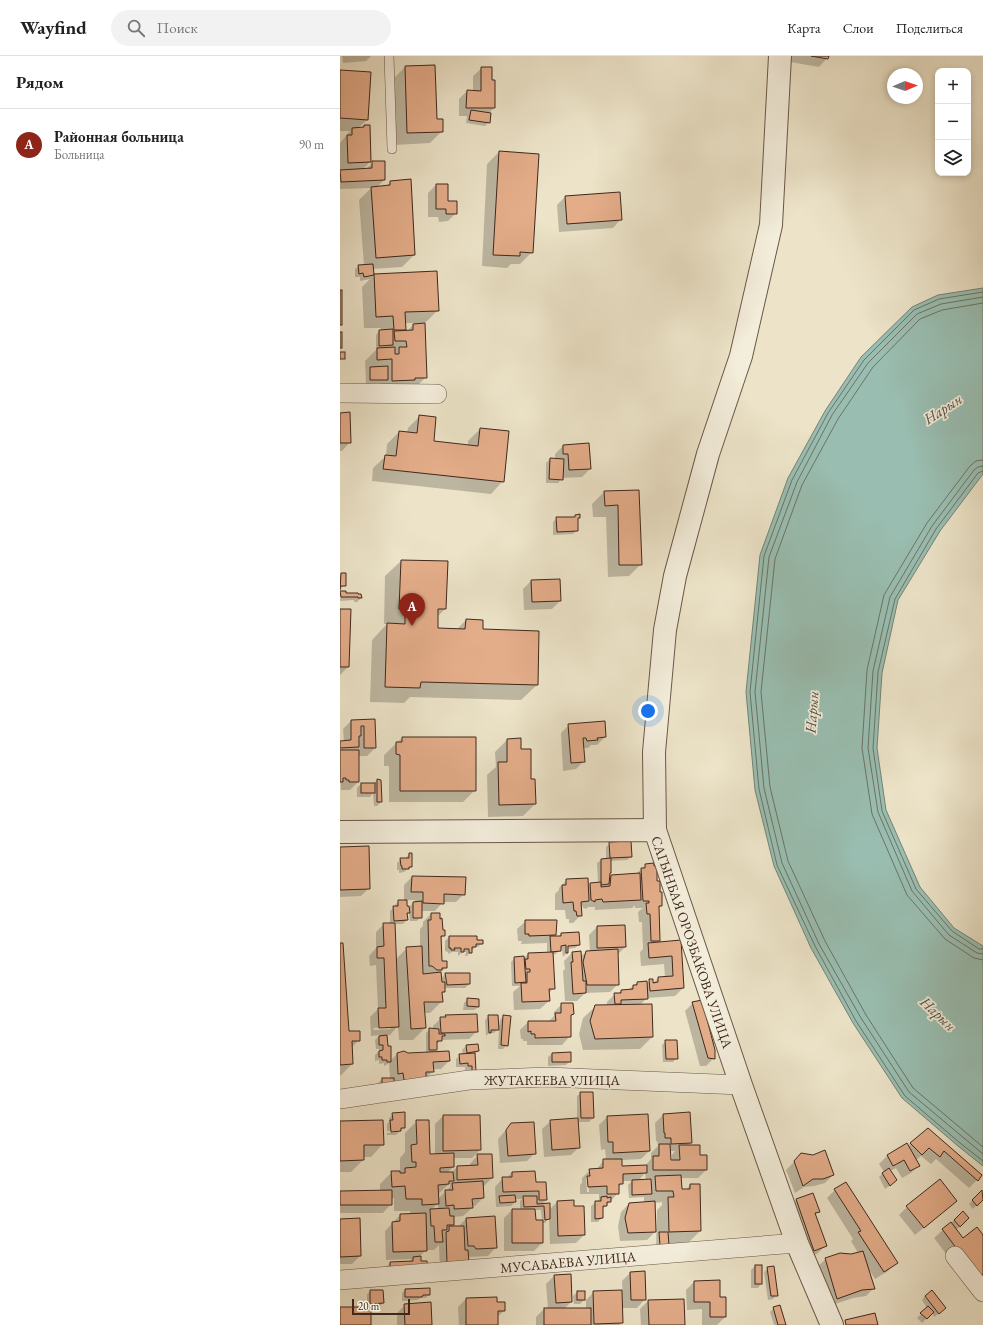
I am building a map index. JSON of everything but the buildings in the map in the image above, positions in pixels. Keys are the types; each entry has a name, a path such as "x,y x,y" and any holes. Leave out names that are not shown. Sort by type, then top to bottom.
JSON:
{"street":[{"path":"654,830 654,752 665,630 675,576 708,454 741,356 771,225 780,56"},
{"path":"340,393 437,394"},
{"name":"САГЫНБАЯ ОРОЗБАКОВА УЛИЦА","path":"340,832 654,830 741,1085 797,1243 832,1325"},
{"name":"ЖУТАКЕЕВА УЛИЦА","path":"340,1099 469,1080 547,1076 741,1085"},
{"name":"МУСАБАЕВА УЛИЦА","path":"340,1280 797,1243"},
{"path":"955,1256 983,1292"}],"lane":[{"path":"389,56 392,149"}],"water":[{"name":"Нарын","path":"983,288 983,474 940,531 898,600 882,673 877,748 886,810 920,887 954,928 983,946 983,1166 902,1098 853,1023 811,948 774,866 755,790 746,692 760,555 788,478 825,411 861,357 912,307 938,295"}],"place":[{"name":"Районная больница","path":"412,626"}]}
